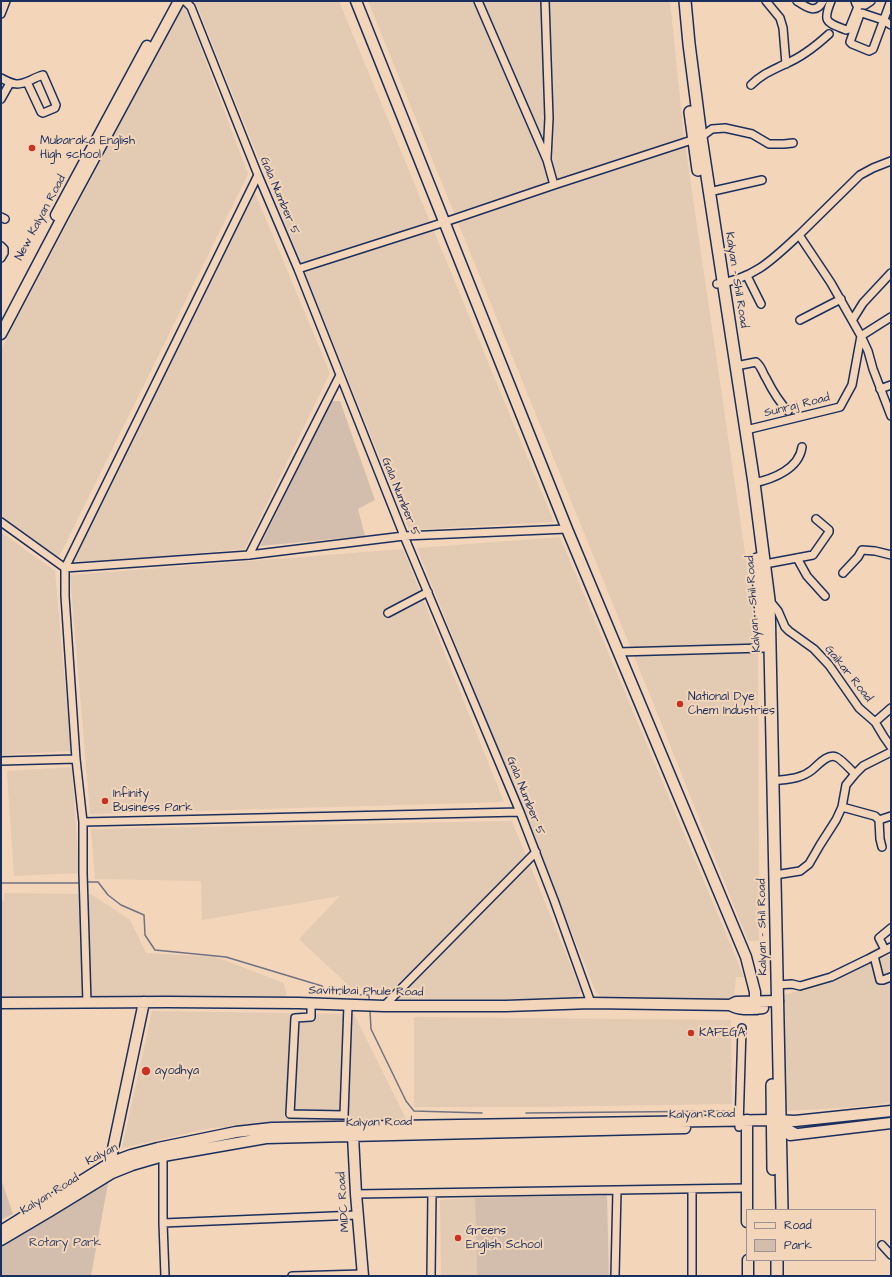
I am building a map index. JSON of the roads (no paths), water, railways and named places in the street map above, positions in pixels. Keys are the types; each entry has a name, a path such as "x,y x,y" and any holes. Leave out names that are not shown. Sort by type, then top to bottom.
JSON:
{"main road":[{"name":"Kalyan - Shil Road","path":"678,1 682,45 720,283 736,366 754,483 764,564 764,648 775,1005 775,1209"},
{"name":"Kalyan - Shil Road","path":"685,1 697,138 709,192 756,553 764,600 773,780 770,814 775,875 777,985 775,1005"},
{"name":"Kalyan - Shil Road","path":"776,1123 780,1137 782,1209"},
{"path":"777,1261 777,1276"},
{"path":"783,1261 784,1276"}],"street":[{"path":"1,14 6,1"},
{"name":"New Kalyan Road","path":"1,320 48,232 66,204 172,1"},
{"path":"1,334 66,204 179,1"},
{"name":"Gala Number 5","path":"185,1 191,8 258,175 298,269 404,536 520,812 591,1003"},
{"path":"356,1 567,529 746,957 755,992 756,1005"},
{"path":"478,1 547,160 554,185"},
{"path":"545,1 550,118 547,160"},
{"path":"766,1 780,18 783,28 786,64"},
{"path":"797,1 812,9 820,5 822,1"},
{"path":"830,1 826,13 826,19 830,23 846,30 849,29 857,3 864,5 871,1"},
{"path":"888,3 883,20 871,50 869,51 851,43 850,40 861,13 883,20 891,25"},
{"path":"750,85 758,77 772,69 786,64 819,43 829,34"},
{"path":"1,78 10,83 22,84 41,76 43,76 56,105 55,108 43,113 41,112 27,82"},
{"path":"1,99 10,83"},
{"path":"298,269 445,222 697,138 712,129 725,128 752,134 769,144 793,143"},
{"path":"720,283 747,276 770,262 860,175 891,161"},
{"path":"87,1003 83,822 76,759 65,596 65,568 258,175"},
{"path":"709,192 762,180"},
{"path":"799,235 853,319 868,351 880,389 891,416"},
{"path":"1,246 4,249 1,258"},
{"path":"853,319 863,303 891,273"},
{"path":"747,276 762,304"},
{"path":"800,320 841,299"},
{"path":"861,336 891,317"},
{"name":"Sunraj Road","path":"746,430 840,407 852,385 861,336"},
{"path":"736,366 756,362 760,366 775,395 788,411"},
{"path":"248,554 340,375"},
{"path":"880,389 891,385"},
{"path":"754,483 765,481 788,469 796,461 802,446"},
{"path":"764,564 813,555 829,532 829,530 816,519"},
{"path":"1,522 65,568 248,554 404,536 567,529"},
{"path":"843,573 858,557 862,550 875,551 891,555"},
{"path":"797,558 807,576 826,596"},
{"path":"388,612 428,592"},
{"name":"Gaikar Road","path":"764,600 778,611 785,627 814,649 829,666 859,708 875,722 891,747"},
{"path":"618,652 764,648"},
{"path":"875,722 891,708"},
{"path":"775,875 800,871 809,864 836,820 842,807 846,785 863,766 891,752"},
{"path":"773,780 803,776 828,758 834,756 838,757 855,774"},
{"path":"1,761 76,759"},
{"path":"842,807 875,816 880,820"},
{"path":"83,822 520,812"},
{"path":"880,820 891,816"},
{"path":"880,820 880,839 882,847"},
{"path":"384,1006 536,852"},
{"path":"777,985 792,984 800,986 831,977 874,956 888,948 879,938 891,928"},
{"path":"874,956 880,980 891,977"},
{"path":"111,1168 144,1002"},
{"name":"Savitribai Phule Road","path":"1,1003 144,1002 384,1006 506,1006 591,1003 730,1005 736,1002 756,1005 775,1005"},
{"path":"311,1004 311,1017 295,1018 290,1114 344,1115 348,1005"},
{"path":"742,1028 747,1209"},
{"name":"Kalyan Road","path":"1,1240 50,1211 111,1168 132,1164 161,1152 266,1138 290,1133 776,1123 891,1111"},
{"path":"858,1114 859,1127"},
{"path":"794,1121 796,1134"},
{"path":"776,1123 796,1134"},
{"path":"780,1137 891,1124"},
{"name":"MIDC Road","path":"352,1132 357,1215 363,1275"},
{"path":"161,1152 166,1276"},
{"name":"Kalyan","path":"1,1231 111,1168"},
{"path":"356,1194 746,1188"},
{"path":"692,1189 692,1276"},
{"path":"616,1276 617,1190"},
{"path":"431,1276 432,1193"},
{"path":"163,1224 357,1215"},
{"path":"882,1245 891,1255"},
{"path":"748,1261 748,1276"},
{"path":"292,1276 363,1275"}],"waterway":[{"path":"88,882 98,882 108,895 121,905 144,915 145,935 155,950 226,957 322,986 330,994 369,995 369,1001"},
{"path":"1,883 79,883"},
{"path":"370,1011 371,1029 406,1101 414,1111 482,1113"},
{"path":"526,1113 729,1111"}],"place":[{"name":"Mubaraka English High school","path":"32,148"},
{"name":"National Dye Chem Industries","path":"680,704"},
{"name":"Infinity Business Park","path":"105,801"},
{"name":"KAFEGA","path":"691,1033"},
{"name":"ayodhya","path":"146,1071"},
{"name":"Greens English School","path":"458,1238"}],"park label":[{"name":"Rotary Park","path":"65,1243"}]}
